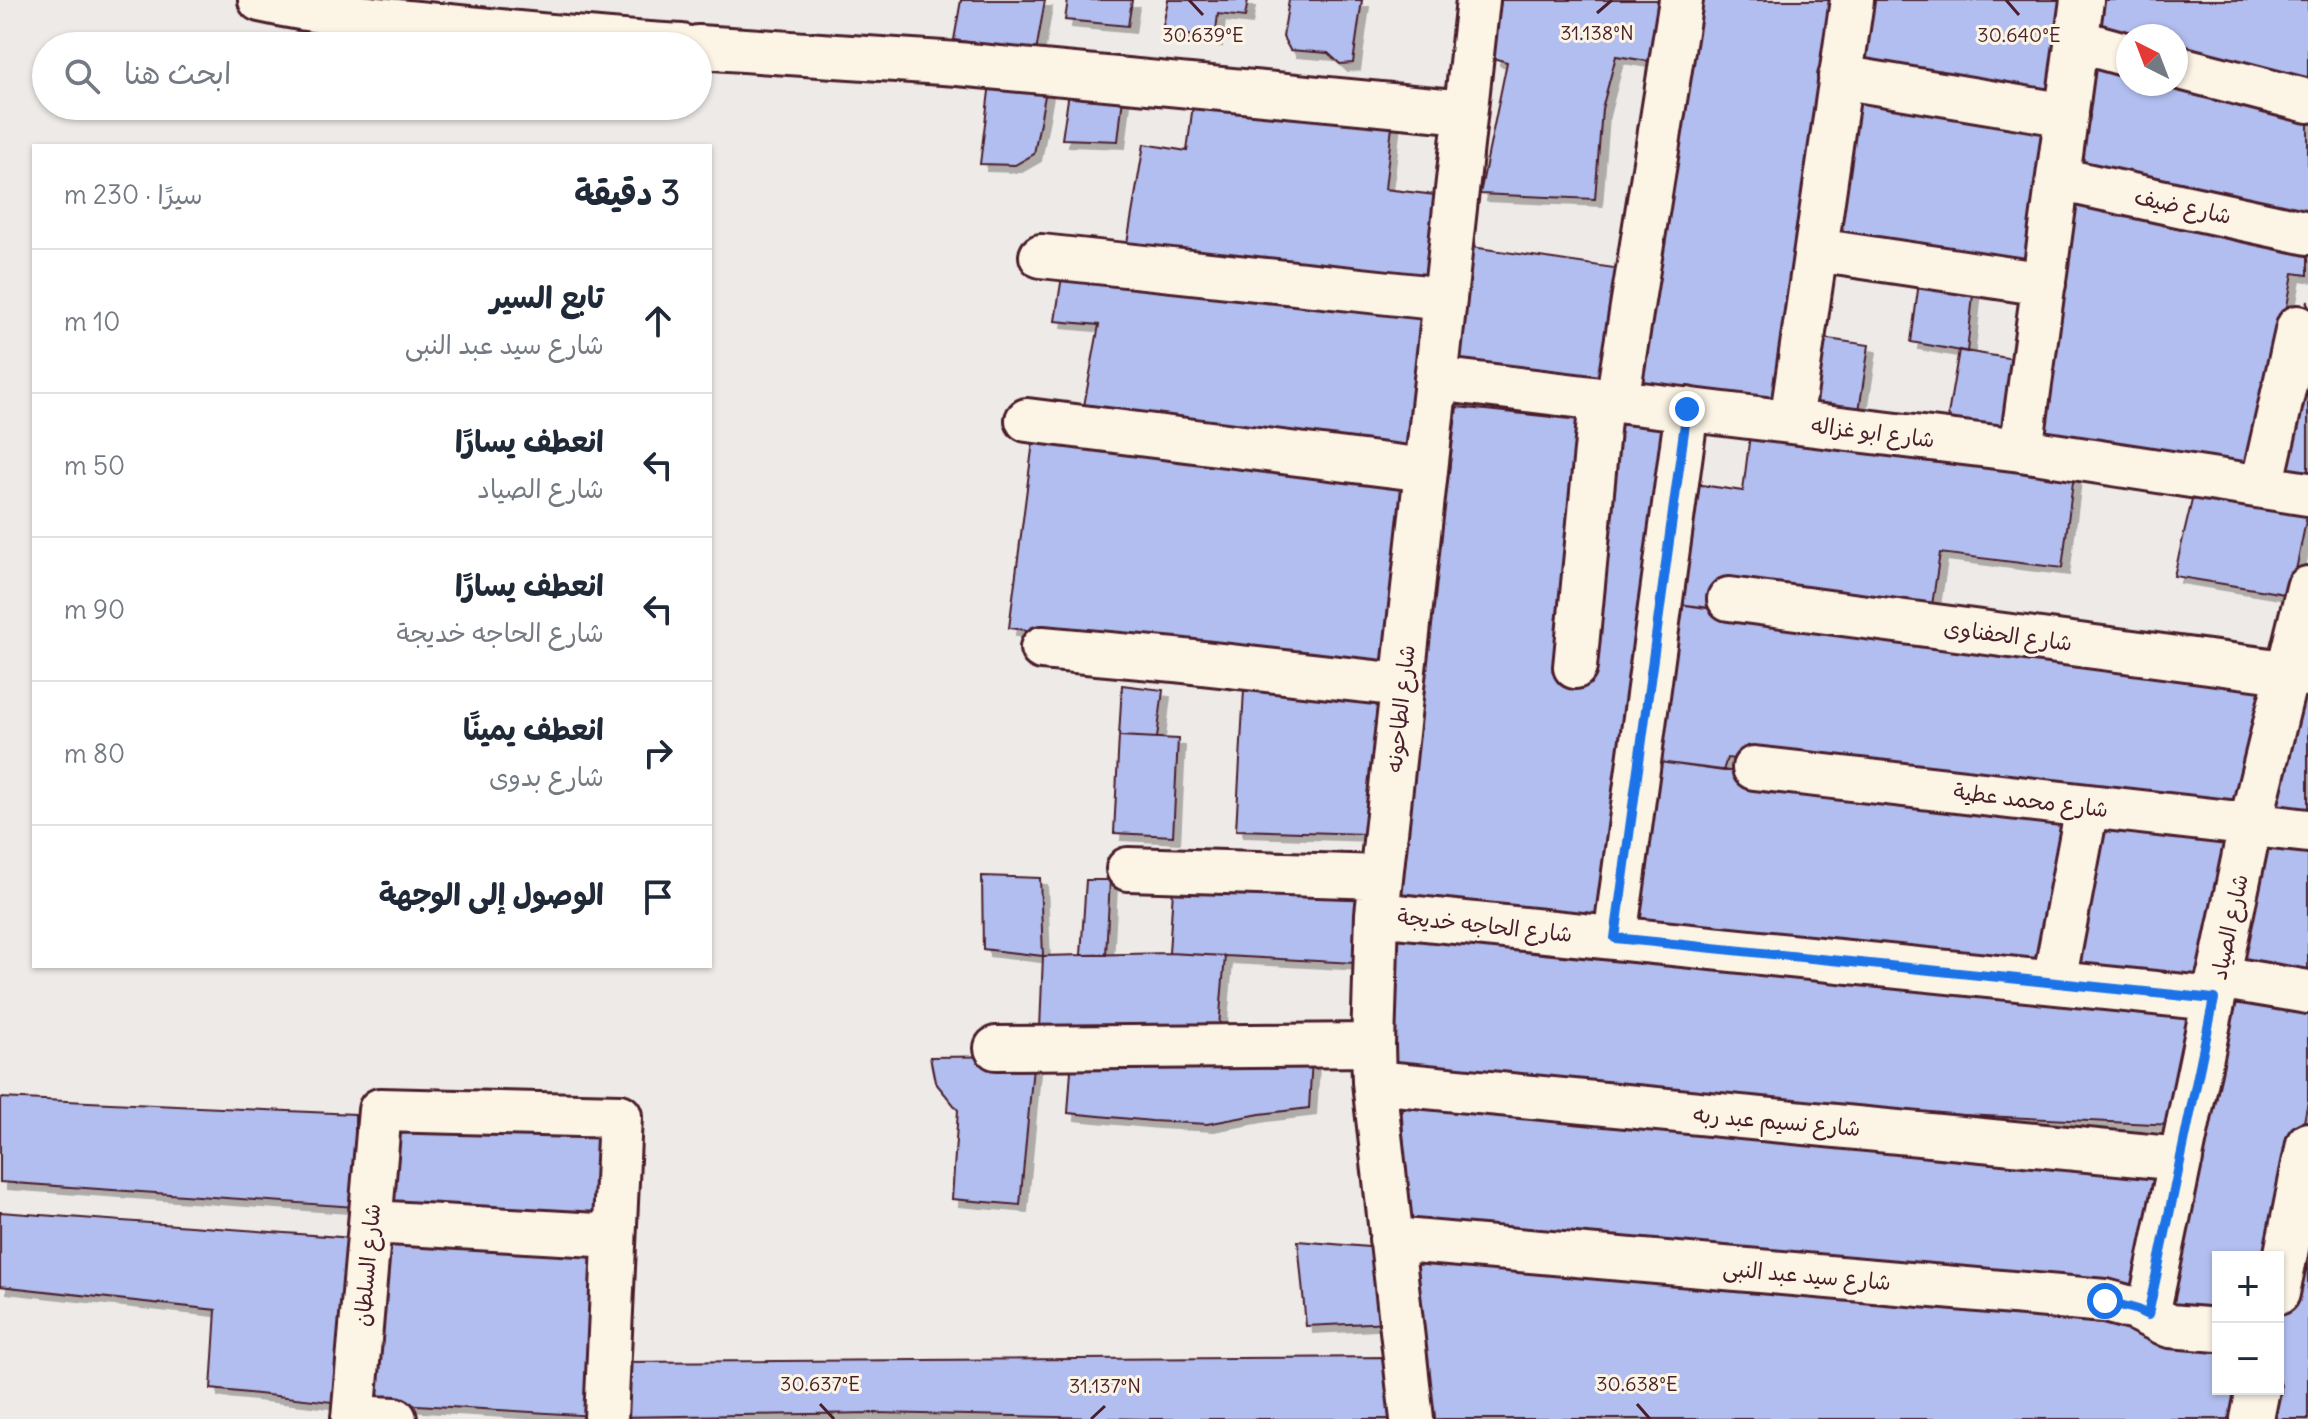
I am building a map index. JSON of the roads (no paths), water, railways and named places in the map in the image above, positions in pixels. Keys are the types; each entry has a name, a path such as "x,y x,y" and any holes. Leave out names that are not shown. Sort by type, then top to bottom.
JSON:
{"street":[{"path":"260,0 362,18 508,32"},
{"name":"شارع الطاحونه","path":"1412,1419 1373,1064 1379,895 1478,0"},
{"path":"1575,667 1609,400 1681,0"},
{"path":"1791,422 1852,0"},
{"path":"2021,450 2082,0"},
{"path":"2077,41 2116,52"},
{"path":"712,48 958,64 1465,112"},
{"path":"2188,70 2308,101"},
{"path":"1840,77 2067,115"},
{"name":"شارع ضيف","path":"2058,179 2308,233"},
{"path":"1816,250 2044,284"},
{"path":"1041,256 1445,299"},
{"path":"2262,486 2298,327"},
{"name":"شارع ابو غزاله","path":"1436,379 2021,450 2308,494"},
{"path":"1615,938 1687,409"},
{"path":"1027,420 1426,470"},
{"name":"شارع الصياد","path":"2148,1315 2250,826 2298,673 2308,588"},
{"name":"شارع الحفناوى","path":"1729,599 2298,673"},
{"path":"1042,648 1402,685"},
{"name":"شارع محمد عطية","path":"1754,768 2308,831"},
{"path":"2054,982 2087,807"},
{"name":"شارع الحاجه خديجة","path":"1128,869 1379,895 1615,938 2054,982 2308,992"},
{"name":"شارع نسيم عبد ربه","path":"996,1048 1373,1064 2181,1159"},
{"name":"شارع السلطان","path":"353,1418 380,1110 620,1116 614,1236"},
{"path":"2284,1263 2308,1144"},
{"path":"371,1222 614,1236 606,1419"},
{"name":"شارع سيد عبد النبى","path":"1391,1239 2105,1301 2135,1309 2170,1326 2212,1330"},
{"path":"2252,1419 2257,1395"},
{"path":"353,1418 395,1419"}]}
